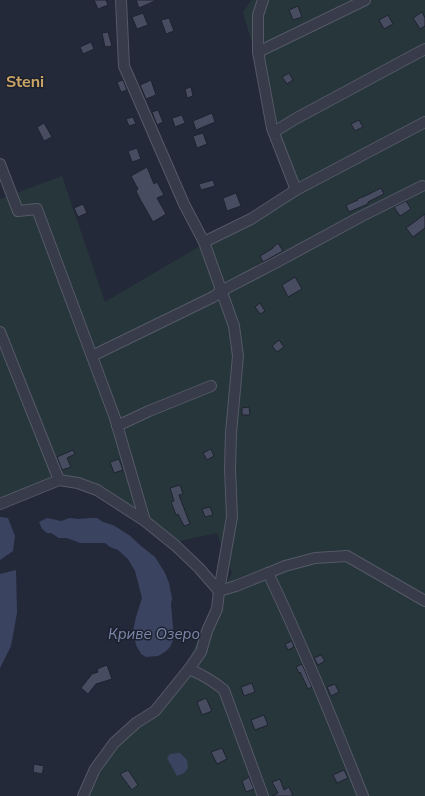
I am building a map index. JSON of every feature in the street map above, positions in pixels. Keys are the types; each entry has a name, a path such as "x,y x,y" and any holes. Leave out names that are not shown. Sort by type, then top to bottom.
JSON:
{"street":[{"path":"83,796 95,769 114,743 136,723 155,711 189,670 201,652 207,631 217,609 232,517 230,468 231,433 238,356 234,326 204,242 184,204 124,66 121,0"},
{"path":"263,0 258,15 258,52 274,132 296,190"},
{"path":"258,52 365,0"},
{"path":"274,132 295,119 425,49"},
{"path":"204,242 251,219 296,190 425,122"},
{"path":"0,164 18,211 37,209 115,418 145,521"},
{"path":"92,356 213,297 360,217 422,186"},
{"path":"0,332 59,480"},
{"path":"117,426 149,411 211,386"},
{"path":"0,504 59,480 78,483 97,490 145,521 176,546 199,568 219,591"},
{"path":"219,591 268,574 285,566 315,558 347,556 425,601"},
{"path":"268,574 323,696 363,796"},
{"path":"189,670 203,675 224,690 263,796"}],"shaded area":[{"path":"251,0 425,0 425,796 88,796 111,754 122,740 146,720 161,712 181,677 204,626 232,573 217,533 175,542 94,483 55,477 0,502 0,199 62,176 105,302 293,191 294,183 243,13"}],"water":[{"path":"0,517 8,518 15,536 13,551 0,560"},
{"name":"Криве Озеро","path":"47,518 61,521 70,518 97,518 103,522 113,525 129,535 155,557 165,573 172,598 171,605 174,638 170,647 165,652 158,656 146,657 141,654 136,645 133,631 142,598 135,571 128,559 118,550 105,543 80,543 67,538 59,538 51,533 47,533 42,529 39,522"},
{"path":"16,570 17,613 11,646 0,668 0,574"},
{"path":"180,753 187,760 188,768 184,773 177,776 167,758 170,754"}],"building":[{"path":"94,0 106,0 108,5 98,9"},
{"path":"136,0 157,0 139,8"},
{"path":"298,6 302,17 293,20 289,10"},
{"path":"422,12 425,18 425,26 420,29 413,18"},
{"path":"143,13 148,25 137,29 132,17"},
{"path":"388,15 393,24 384,29 379,20"},
{"path":"169,18 174,31 166,34 161,20"},
{"path":"108,32 112,46 105,47 102,33"},
{"path":"91,42 94,49 83,54 80,47"},
{"path":"289,73 293,80 287,84 282,77"},
{"path":"123,80 127,90 121,92 117,82"},
{"path":"151,80 156,95 146,99 140,85"},
{"path":"191,87 193,96 187,98 185,89"},
{"path":"158,110 163,122 157,125 152,112"},
{"path":"212,113 215,122 196,130 193,121"},
{"path":"182,115 185,123 175,127 172,118"},
{"path":"133,117 136,124 129,126 126,119"},
{"path":"359,120 363,127 355,131 351,124"},
{"path":"44,123 52,137 44,141 37,127"},
{"path":"203,133 207,144 197,148 193,136"},
{"path":"137,148 141,159 132,162 128,151"},
{"path":"147,167 154,184 157,182 164,195 157,198 166,214 153,222 136,191 138,189 131,176"},
{"path":"213,180 215,186 201,190 199,184"},
{"path":"381,188 384,194 368,202 368,204 349,212 346,205"},
{"path":"236,193 241,206 227,211 223,198"},
{"path":"406,201 411,209 400,216 394,207"},
{"path":"83,204 87,213 78,217 74,208"},
{"path":"425,214 425,228 413,237 406,228"},
{"path":"278,243 283,251 263,262 260,256"},
{"path":"295,277 302,289 288,297 282,285"},
{"path":"260,303 265,311 260,314 255,307"},
{"path":"279,340 284,347 277,352 272,346"},
{"path":"249,407 250,415 242,415 242,408"},
{"path":"211,449 214,456 207,460 203,453"},
{"path":"73,450 75,454 67,458 71,467 62,470 57,457"},
{"path":"119,459 123,470 114,473 110,462"},
{"path":"180,485 183,494 179,495 190,524 184,526 178,514 176,515 171,502 174,501 170,488"},
{"path":"210,507 213,515 205,517 202,509"},
{"path":"292,641 294,647 288,650 285,644"},
{"path":"321,655 325,661 318,665 314,658"},
{"path":"302,664 312,687 308,689 296,667"},
{"path":"107,665 112,679 96,684 88,694 81,688 92,674 98,672 97,669"},
{"path":"252,683 255,692 244,696 241,687"},
{"path":"335,684 339,692 331,696 327,687"},
{"path":"206,698 212,711 202,715 197,702"},
{"path":"264,715 268,725 255,730 251,720"},
{"path":"222,748 227,759 217,764 211,752"},
{"path":"34,764 44,766 42,774 33,772"},
{"path":"128,770 138,785 132,790 120,774"},
{"path":"344,770 348,778 337,783 333,775"},
{"path":"249,777 254,789 246,792 242,781"},
{"path":"280,779 284,790 289,787 293,796 272,796 278,793 272,782"}],"district":[{"name":"Steni","path":"25,82"}]}
